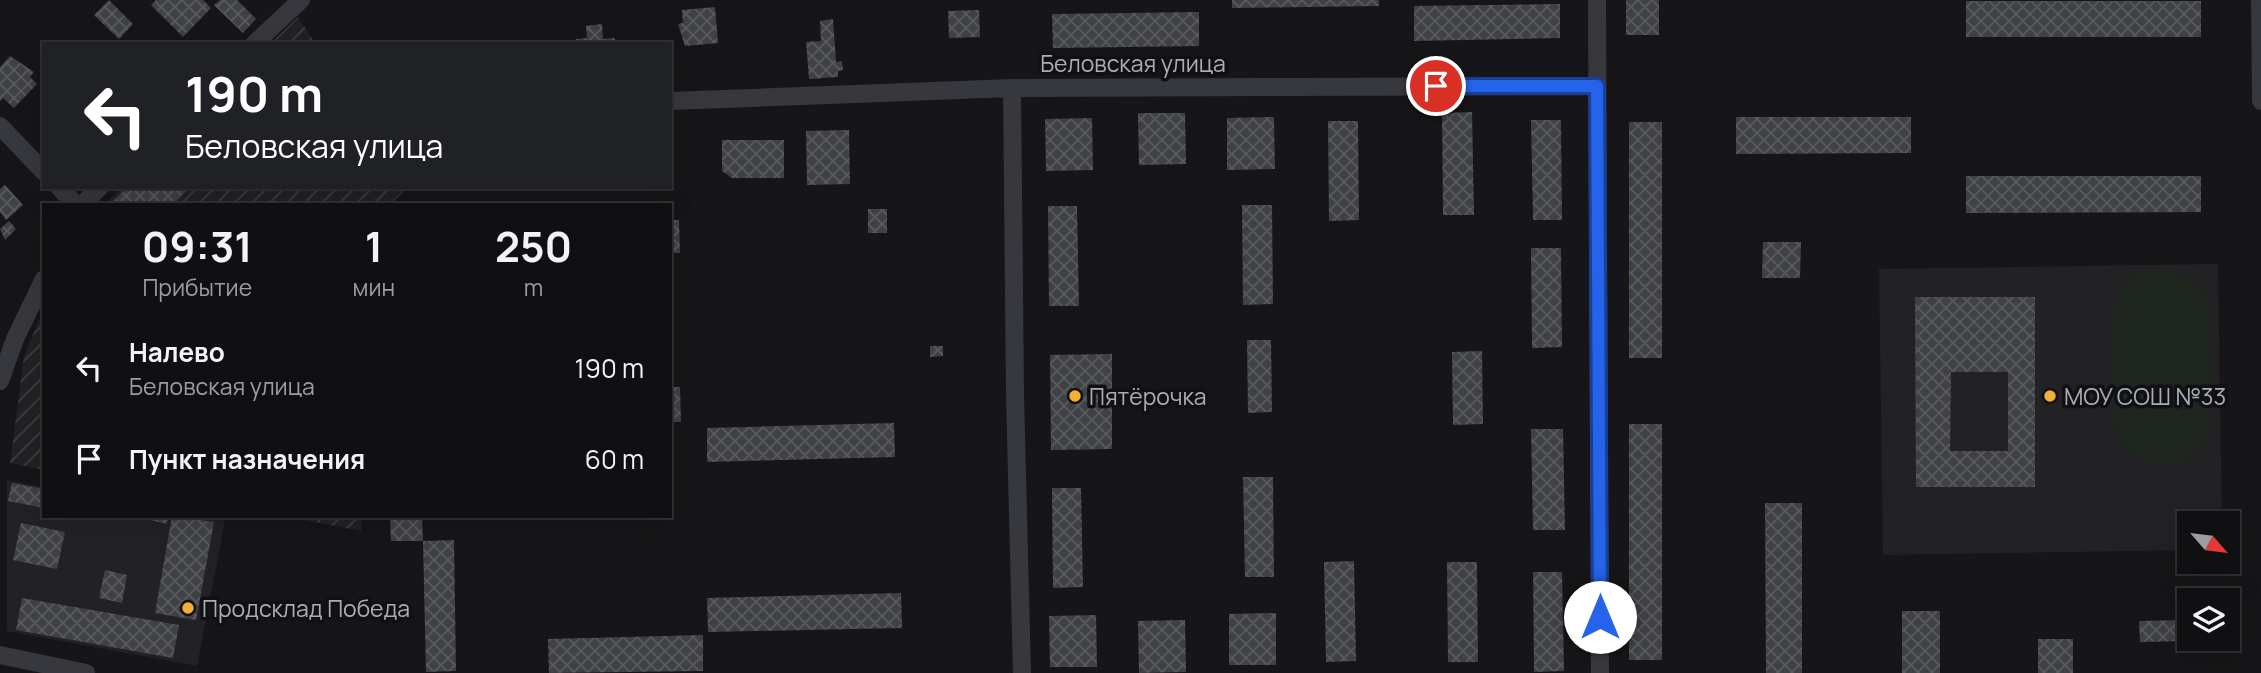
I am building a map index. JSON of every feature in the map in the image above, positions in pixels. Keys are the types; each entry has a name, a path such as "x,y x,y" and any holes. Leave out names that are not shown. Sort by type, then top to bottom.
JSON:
{"street":[{"path":"256,42 301,0"},
{"path":"1597,0 1600,673"},
{"path":"2260,0 2261,101"},
{"name":"Беловская улица","path":"672,102 1012,88 1597,86"},
{"path":"1012,88 1015,394 1022,673"},
{"path":"0,126 42,170"},
{"path":"61,189 74,203"},
{"path":"84,203 98,189"},
{"path":"0,381 7,336 42,282"},
{"path":"0,654 64,671 86,673"}],"shaded area":[{"path":"298,17 315,42 272,42"},
{"path":"119,189 406,189 392,203 107,203"},
{"name":"МОУ СОШ №33","path":"2218,264 2222,511 2177,511 2177,550 1883,555 1879,269"},
{"path":"2162,270 2180,275 2198,288 2206,300 2211,328 2212,409 2208,435 2205,442 2190,457 2169,464 2149,462 2137,456 2119,437 2114,411 2112,369 2114,311 2118,295 2136,276"},
{"path":"42,313 42,470 10,463 24,356"},
{"path":"7,480 42,487 42,518 209,518 225,521 197,666 7,631"},
{"path":"294,518 362,518 361,531"}],"building":[{"path":"109,0 133,24 119,39 94,15"},
{"path":"156,0 203,0 211,8 183,37 151,5"},
{"path":"220,0 237,0 256,19 243,33 214,5"},
{"path":"1232,0 1379,0 1379,6 1232,8"},
{"path":"1626,0 1659,0 1659,35 1626,35"},
{"path":"1966,1 2201,1 2201,37 1966,37"},
{"path":"1560,4 1560,38 1414,41 1414,6"},
{"path":"715,7 718,43 685,46 678,24 683,23 682,10"},
{"path":"979,10 980,37 949,38 948,11"},
{"path":"1199,12 1199,46 1053,48 1052,14"},
{"path":"833,19 836,62 842,61 843,70 838,71 838,77 809,79 806,42 821,41 820,21"},
{"path":"602,24 603,39 615,38 615,42 577,42 576,39 587,38 586,26"},
{"path":"10,56 34,72 30,77 37,84 14,108 3,98 0,101 0,67"},
{"path":"1472,112 1474,215 1443,215 1442,113"},
{"path":"1138,113 1185,113 1186,164 1139,165"},
{"path":"1274,117 1275,169 1227,170 1227,118"},
{"path":"1736,117 1911,117 1911,153 1736,154"},
{"path":"1092,118 1093,170 1046,171 1045,119"},
{"path":"1531,120 1561,120 1562,220 1533,220"},
{"path":"1328,121 1358,121 1359,220 1329,221"},
{"path":"1629,122 1662,122 1662,358 1629,358"},
{"path":"849,130 850,184 807,185 806,131"},
{"path":"722,140 784,140 784,178 732,178 722,171"},
{"path":"1966,176 2201,176 2201,212 1966,213"},
{"path":"5,185 23,205 6,220 0,212 0,189"},
{"path":"127,189 188,189 174,203 112,203"},
{"path":"1242,205 1272,205 1273,304 1243,305"},
{"path":"1048,206 1077,206 1079,306 1049,306"},
{"path":"868,209 887,209 887,233 868,233"},
{"path":"672,220 679,220 680,253 672,253"},
{"path":"9,221 16,229 5,240 0,229"},
{"path":"1763,242 1801,242 1800,278 1762,278"},
{"path":"1531,248 1561,248 1562,347 1532,348"},
{"path":"1915,297 2035,297 2035,487 1916,487","holes":["1951,372 2008,372 2008,451 1950,451"]},
{"path":"1247,340 1271,340 1272,412 1248,413"},
{"path":"930,346 943,346 943,356 930,357"},
{"path":"1482,351 1483,424 1453,425 1452,352"},
{"path":"1112,354 1112,449 1051,450 1050,355"},
{"path":"672,387 680,387 681,422 672,422"},
{"path":"894,423 895,457 707,462 707,428"},
{"path":"1629,424 1662,424 1662,660 1629,660"},
{"path":"1531,429 1563,429 1565,530 1533,530"},
{"path":"1243,477 1273,477 1274,577 1245,577"},
{"path":"12,483 42,489 42,508 8,501"},
{"path":"1052,488 1081,488 1083,587 1053,588"},
{"path":"1765,503 1802,503 1802,673 1766,673"},
{"path":"142,518 168,518 167,524"},
{"path":"172,518 214,522 196,620 155,613"},
{"path":"390,518 422,518 423,541 391,541"},
{"path":"21,523 65,532 57,569 13,560"},
{"path":"454,540 456,671 426,672 423,541"},
{"path":"1354,561 1356,661 1326,662 1324,562"},
{"path":"1447,562 1477,562 1478,662 1448,662"},
{"path":"105,570 127,575 122,603 99,598"},
{"path":"1533,572 1562,572 1564,671 1534,672"},
{"path":"901,593 902,628 708,632 707,598"},
{"path":"22,598 179,625 173,658 16,630"},
{"path":"1902,611 1940,611 1940,673 1902,673"},
{"path":"1276,613 1276,665 1229,665 1229,614"},
{"path":"1096,615 1097,667 1050,667 1049,616"},
{"path":"1185,620 1186,672 1139,673 1138,621"},
{"path":"2177,620 2177,641 2140,642 2139,621"},
{"path":"703,635 703,671 549,673 548,639"},
{"path":"2038,639 2073,639 2073,673 2038,673"}],"place":[{"name":"Пятёрочка","path":"1075,396"},
{"name":"МОУ СОШ №33","path":"2050,396"},
{"name":"Продсклад Победа","path":"188,608"}],"route":[{"path":"1436,86 1597,86 1600,617"}]}
